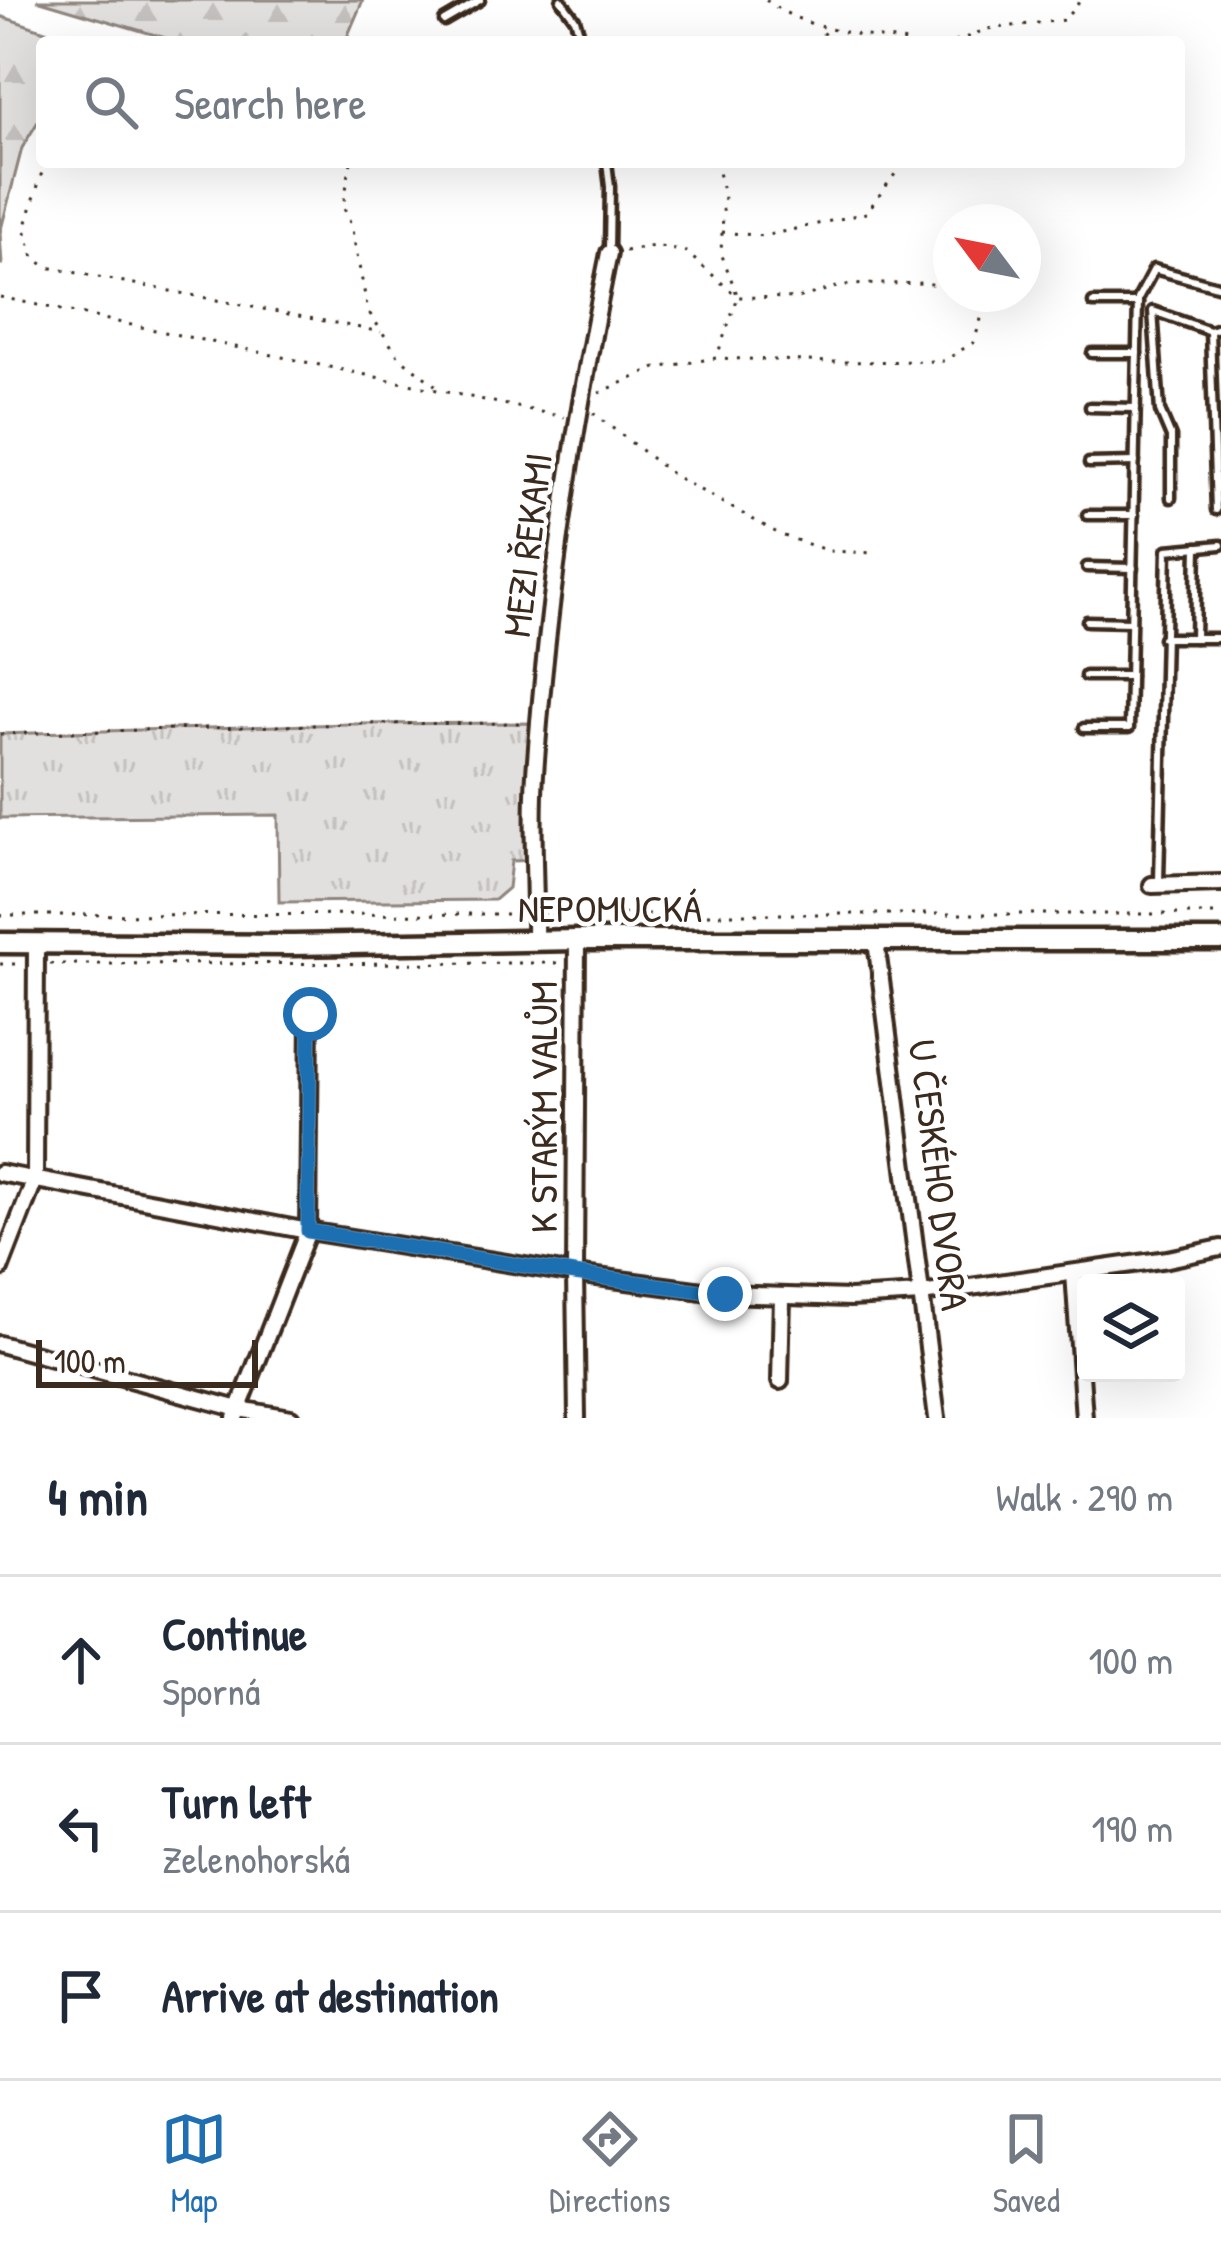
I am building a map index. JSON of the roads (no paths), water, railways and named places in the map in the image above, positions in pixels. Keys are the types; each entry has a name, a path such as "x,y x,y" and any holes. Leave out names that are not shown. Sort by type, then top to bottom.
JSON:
{"street":[{"name":"MEZI ŘEKAMI","path":"535,940 534,779 549,622 579,402 609,254"},
{"path":"1155,885 1221,883"},
{"name":"K STARÝM VALŮM","path":"577,940 577,1418"},
{"name":"NEPOMUCKÁ","path":"0,943 1221,940"},
{"name":"U ČESKÉHO DVORA","path":"876,941 937,1418"},
{"path":"0,1269 34,1179 36,943"},
{"path":"237,1414 308,1231 310,1014"},
{"path":"0,1173 308,1231 725,1294 850,1298 921,1294 1221,1249"},
{"path":"1074,1273 1084,1418"},
{"path":"780,1382 782,1296"},
{"path":"0,1344 237,1414 291,1418"}],"lane":[{"path":"444,21 480,0"},
{"path":"560,0 580,36"},
{"name":"MEZI ŘEKAMI","path":"608,168 609,254"},
{"path":"1084,728 1129,728 1138,303 1154,269 1221,287"},
{"path":"1093,303 1138,303"},
{"path":"1171,498 1171,437 1160,411 1153,311 1210,331 1221,327"},
{"path":"1210,331 1216,510"},
{"path":"1092,353 1137,353"},
{"path":"1090,407 1136,408"},
{"path":"1089,463 1135,462"},
{"path":"1088,515 1134,515"},
{"path":"1155,885 1167,550 1221,545"},
{"path":"1195,638 1196,547"},
{"path":"1087,567 1133,568"},
{"path":"1087,621 1131,622"},
{"path":"1163,638 1221,638"},
{"path":"1085,676 1130,676"}]}
